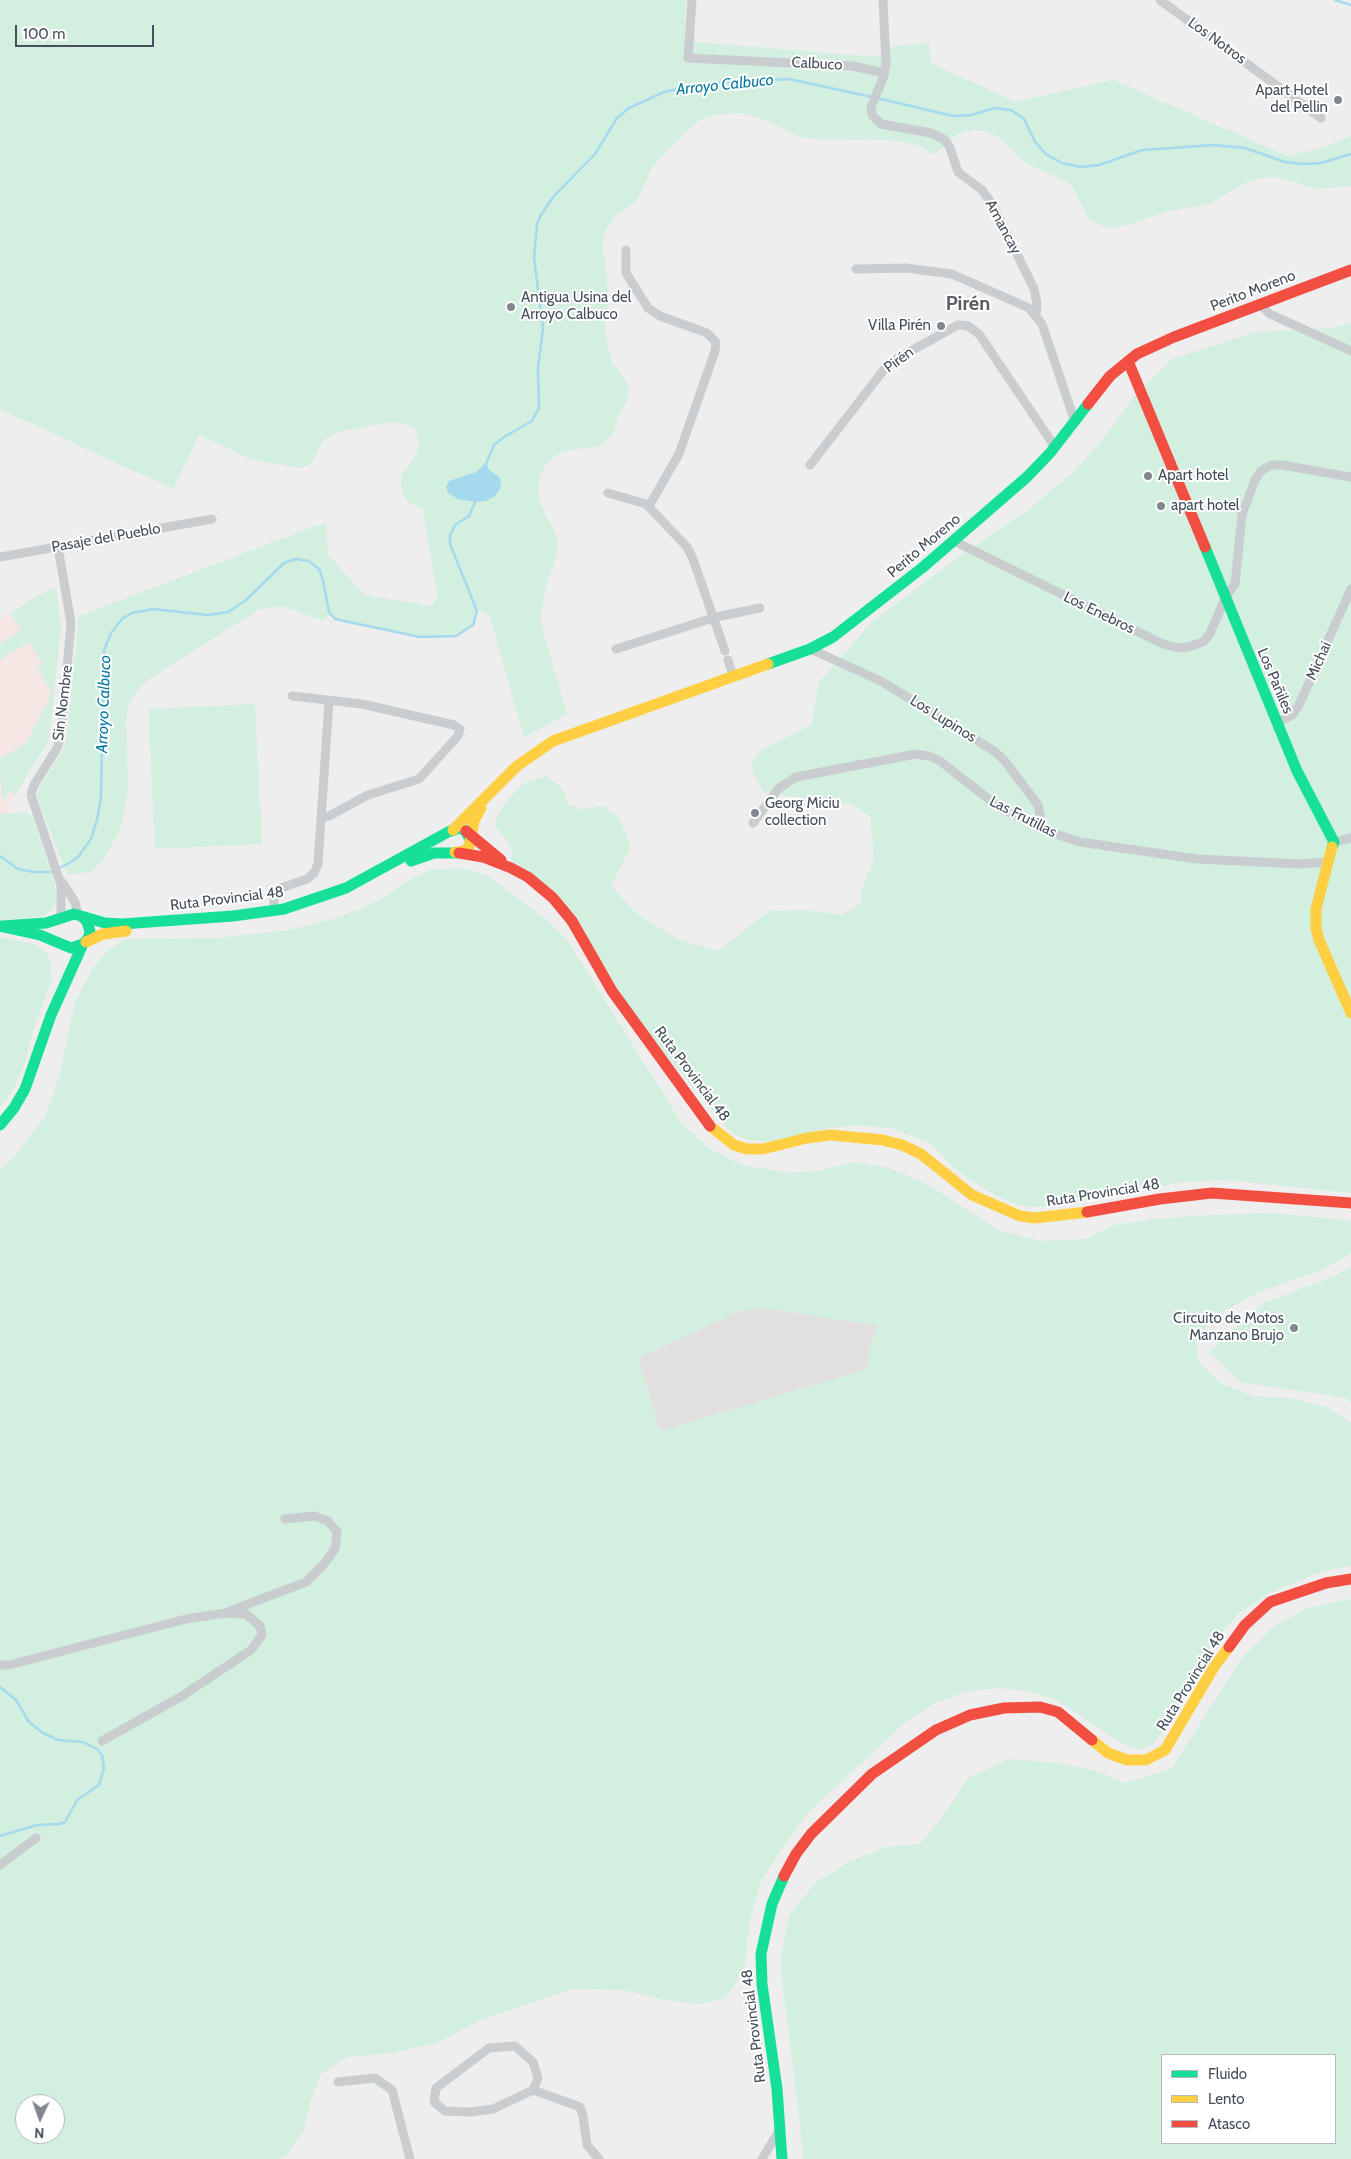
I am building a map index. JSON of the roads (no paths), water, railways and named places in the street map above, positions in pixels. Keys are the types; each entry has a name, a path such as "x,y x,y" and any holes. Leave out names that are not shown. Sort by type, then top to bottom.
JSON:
{"main road":[{"name":"Perito Moreno","path":"451,831 484,801 524,760 553,741 810,649 834,637 916,573 1027,477 1075,422 1107,380 1128,361 1168,340 1351,270"},
{"name":"Los Pañiles","path":"1128,361 1297,771 1334,842"},
{"name":"Perito Moreno","path":"469,835 484,801"},
{"name":"Ruta Provincial 48","path":"1,926 45,937 71,948 97,936 110,933 235,923 274,914 346,888 459,828 511,868 537,884 561,907 572,922 612,991 674,1077 709,1125 734,1145 747,1149 763,1149 807,1138 830,1135 884,1140 902,1145 920,1154 972,1195 989,1204 1020,1216 1035,1218 1071,1215 1160,1199 1212,1193 1351,1203"},
{"path":"451,831 446,840 447,846 458,853 467,849 469,835"},
{"path":"1334,842 1327,862 1316,909 1316,928 1319,940 1351,1013"},
{"name":"Ruta Provincial 48","path":"1,926 31,925 60,919 71,914 105,923 122,924 274,914 305,910 339,897 424,855 458,853 479,856 511,868"},
{"path":"0,1125 14,1108 25,1089 64,985 90,928 87,921 80,915"},
{"path":"60,919 56,931 67,959 64,985"},
{"name":"Ruta Provincial 48","path":"782,2159 777,2089 762,1984 761,1954 772,1904 781,1881 796,1854 812,1834 872,1774 936,1730 970,1715 1004,1708 1040,1707 1058,1712 1108,1753 1127,1760 1146,1760 1166,1750 1214,1667 1245,1625 1270,1602 1326,1583 1351,1579"}],"street":[{"name":"Calbuco","path":"692,0 688,58 844,65 885,73"},
{"name":"Amancay","path":"883,0 885,73 872,103 872,115 877,122 936,134 948,143 958,172 982,190 993,205 1034,289 1037,303 1036,315"},
{"name":"Los Notros","path":"1160,0 1322,118"},
{"path":"626,250 626,273 648,308 660,316 707,332 716,342 715,350 677,459 649,506"},
{"path":"856,270 906,268 952,274 1021,303 1036,315 1042,324 1075,422"},
{"path":"1260,305 1270,314 1351,351"},
{"name":"Pirén","path":"810,465 886,367 907,353 958,325 968,326 979,334 1055,446"},
{"name":"Los Enebros","path":"954,541 1162,644 1173,647 1194,646 1207,638 1213,630 1225,598 1235,584 1240,522 1252,488 1261,471 1271,465 1282,465 1351,477"},
{"path":"608,492 637,500 649,506 690,551 725,651"},
{"name":"Pasaje del Pueblo","path":"0,557 212,519"},
{"name":"Sin Nombre","path":"58,547 71,623 61,738 56,750 34,784 31,795 59,877 62,896 60,919"},
{"name":"Michai","path":"1277,723 1292,715 1298,707 1351,589"},
{"path":"616,649 714,618 760,608"},
{"name":"Los Lupinos","path":"810,649 881,681 994,751 1004,760 1038,805 1040,814 1039,826"},
{"path":"728,660 733,676"},
{"path":"292,696 362,704 454,725 458,727 460,732 420,779 368,795 322,821"},
{"path":"274,914 274,895 278,889 306,879 316,868 322,821 329,700"},
{"name":"Las Frutillas","path":"753,824 780,788 796,777 916,754 929,756 940,762 993,804 1060,836 1089,844 1190,858 1295,864 1327,862"},
{"path":"1334,842 1351,838"},
{"name":"Sin Nombre","path":"59,877 75,902 80,915"},
{"path":"225,1613 306,1582 323,1565 335,1549 337,1532 328,1521 314,1516 285,1519"},
{"path":"0,1665 9,1665 186,1618 225,1613 246,1614 260,1626 262,1635 251,1650 182,1696 102,1741"},
{"path":"0,1865 36,1838"},
{"path":"533,2090 538,2078 533,2062 515,2046 489,2048 436,2088 434,2102 445,2111 470,2112 492,2109 533,2090 580,2107 587,2145 599,2159"},
{"path":"338,2082 375,2078 392,2090 410,2159"},
{"path":"762,2159 779,2132"}],"water":[{"path":"486,463 489,470 501,480 500,489 495,496 486,501 475,502 458,499 448,493 446,487 449,481 476,472"}],"waterway":[{"path":"1335,0 1351,5"},
{"name":"Arroyo Calbuco","path":"485,466 494,445 532,421 539,408 538,368 543,328 534,258 537,224 553,197 595,154 617,118 629,108 664,92 701,84 789,79 872,97"},
{"name":"Arroyo Calbuco","path":"877,98 953,116 971,115 995,108 1011,110 1024,119 1035,142 1047,155 1062,163 1080,167 1099,165 1142,150 1213,145 1245,148 1285,162 1302,164 1321,163 1351,154"},
{"name":"Arroyo Calbuco","path":"0,856 18,869 34,872 51,872 78,857 91,839 101,797 104,650 111,633 123,618 132,613 153,609 208,615 228,612 245,601 284,563 296,559 309,561 319,569 329,612 335,619 420,637 456,636 473,625 477,611 450,544 450,535 455,525 469,516 476,500"},
{"path":"0,1687 16,1700 29,1722 43,1733 58,1740 83,1742 97,1749 102,1755 104,1768 99,1785 77,1800 65,1822 37,1825 0,1836"}],"place":[{"name":"Apart Hotel del Pellin","path":"1338,100"},
{"name":"Antigua Usina del Arroyo Calbuco","path":"511,307"},
{"name":"Villa Pirén","path":"941,326"},
{"name":"Apart hotel","path":"1148,476"},
{"name":"apart hotel","path":"1161,506"},
{"name":"Georg Miciu collection","path":"755,813"},
{"name":"Circuito de Motos Manzano Brujo","path":"1294,1328"}],"district":[{"name":"Pirén","path":"968,304"}]}
